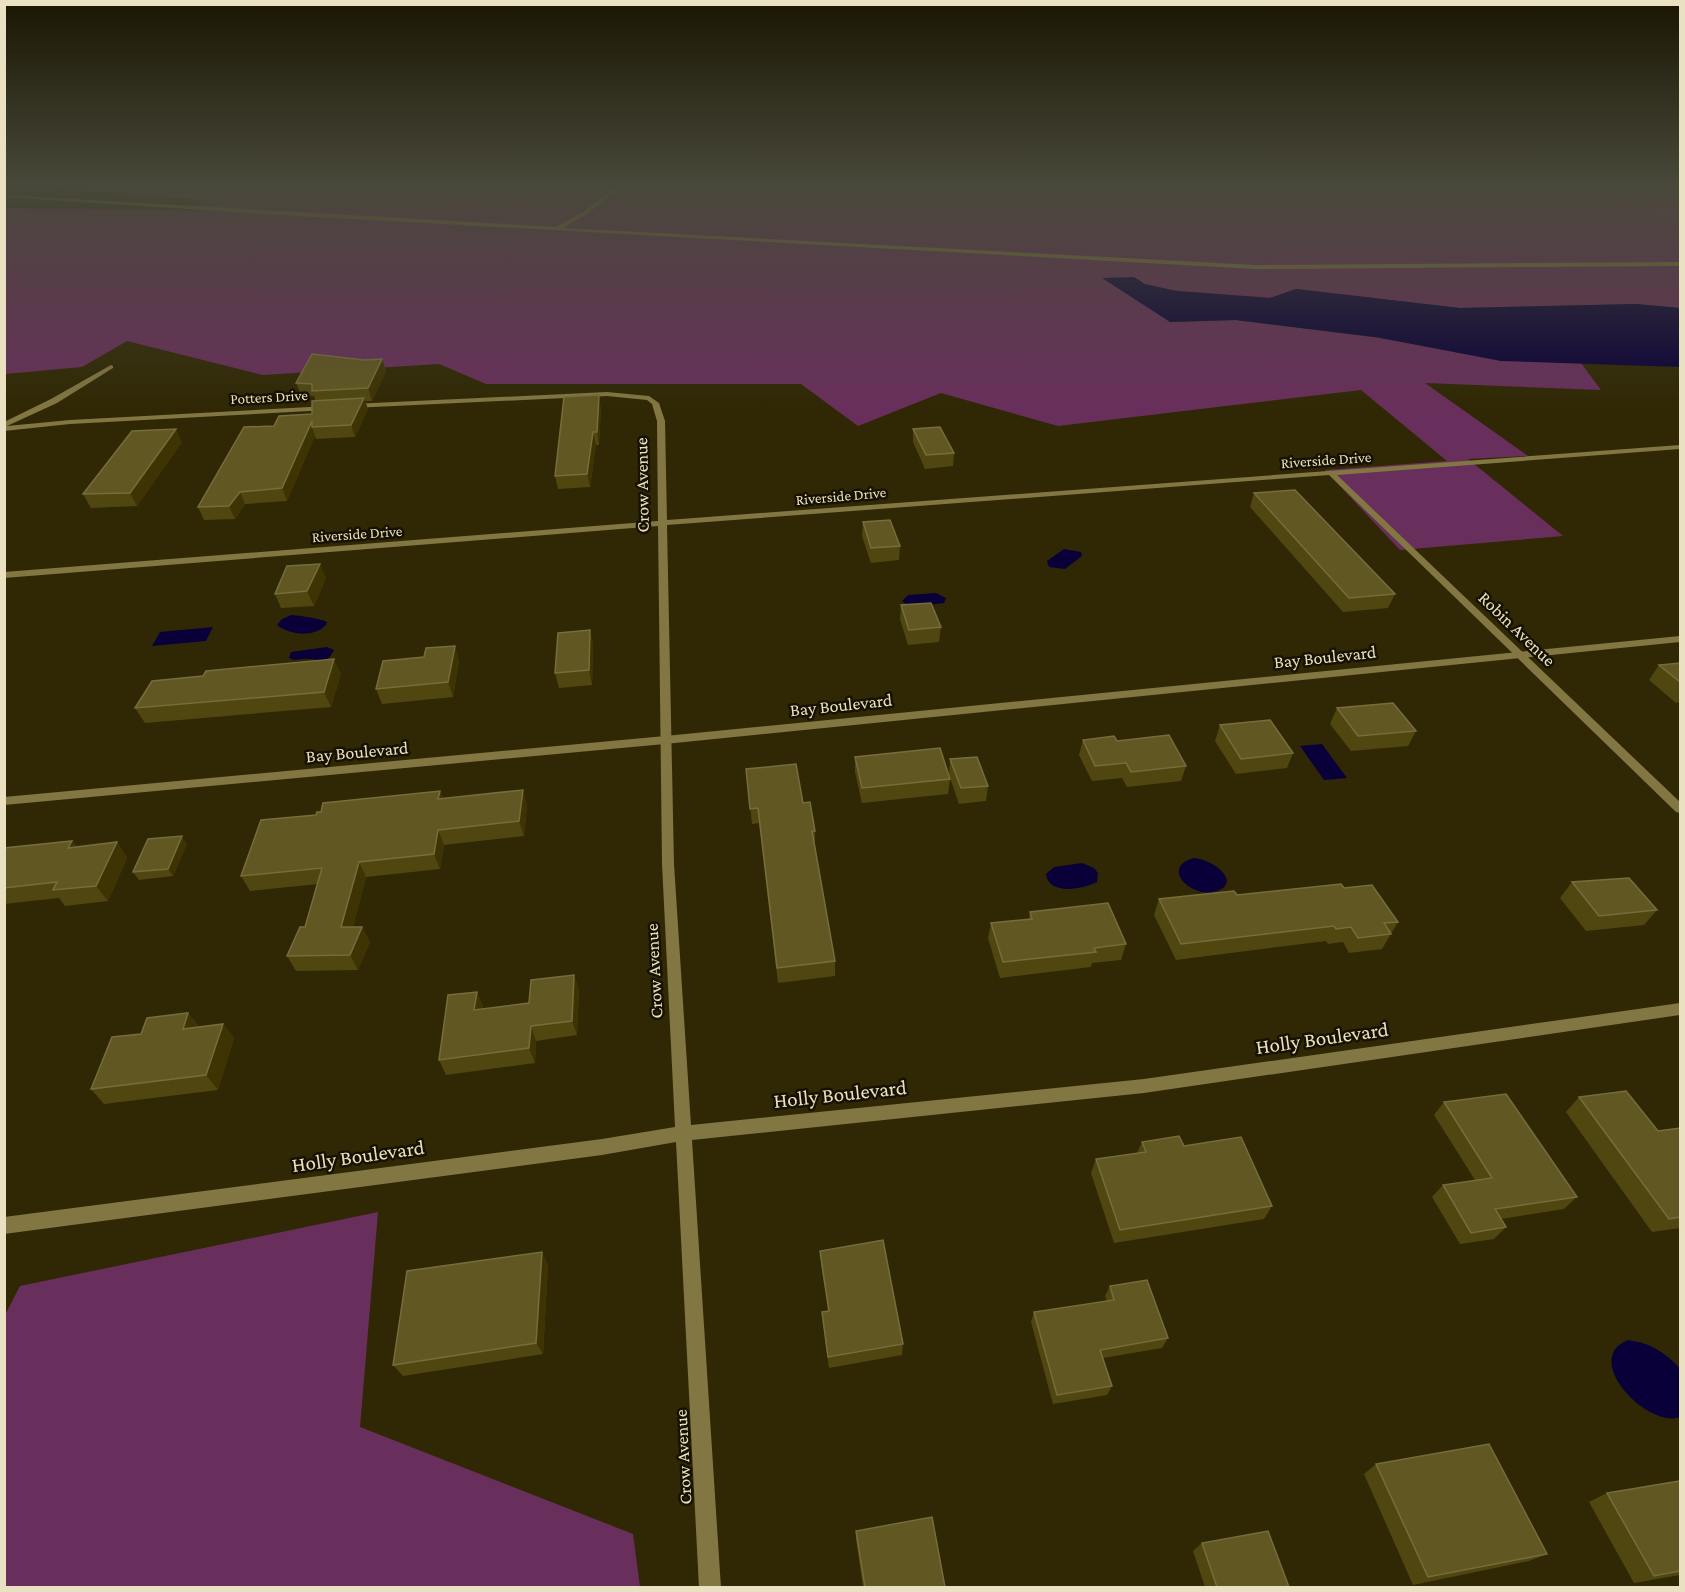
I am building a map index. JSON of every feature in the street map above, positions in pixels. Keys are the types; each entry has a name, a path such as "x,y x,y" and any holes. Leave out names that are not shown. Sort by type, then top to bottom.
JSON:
{"street":[{"path":"1114,259 1255,267 1680,264"},
{"path":"4,427 111,367"},
{"name":"Potters Drive","path":"4,427 563,394 607,394"},
{"name":"Crow Avenue","path":"607,394 641,395 655,403 661,421 668,864 710,1587"},
{"name":"Riverside Drive","path":"4,575 1680,447"},
{"name":"Robin Avenue","path":"1331,473 1680,809"},
{"name":"Bay Boulevard","path":"4,801 665,740 1680,639"},
{"name":"Holly Boulevard","path":"4,1226 590,1148 683,1133 1144,1086 1680,1008"}],"shaded area":[{"path":"4,259 1680,259 1680,308 1636,304 1460,308 1296,289 1271,298 1153,289 1170,322 1237,320 1581,363 1601,390 1425,383 1528,456 1468,459 1563,536 1400,550 1325,470 1447,461 1361,390 1058,426 941,393 858,426 801,384 486,384 439,364 263,375 127,341 82,367 5,374"},
{"path":"1134,277 1145,284 1177,291 1270,298 1296,289 1460,308 1636,304 1680,308 1680,367 1501,361 1375,337 1235,320 1170,322 1102,278"},
{"path":"1064,549 1081,552 1082,556 1065,569 1049,567 1047,561"},
{"path":"936,593 946,598 944,603 910,607 902,601 908,595"},
{"path":"291,615 327,622 315,632 302,634 288,631 277,625 282,619"},
{"path":"213,627 206,641 152,646 160,632"},
{"path":"327,647 334,650 324,660 289,658 291,652"},
{"path":"1322,744 1347,778 1324,780 1300,746"},
{"path":"1194,858 1211,863 1223,873 1226,884 1222,889 1204,892 1188,886 1182,880 1179,868 1184,862"},
{"path":"1082,863 1094,868 1098,873 1097,882 1084,887 1067,889 1053,886 1048,881 1046,874 1054,867"},
{"path":"378,1212 360,1427 633,1534 640,1587 5,1587 5,1315 20,1286"},
{"path":"1628,1340 1644,1343 1657,1349 1680,1368 1680,1417 1669,1418 1656,1415 1630,1397 1620,1385 1613,1372 1612,1359 1617,1347"}],"building":[{"path":"312,354 364,360 382,359 368,388 312,391 312,384 296,383"},
{"path":"599,395 597,432 593,432 587,474 555,476 564,397"},
{"path":"364,398 351,425 312,427 312,421 282,488 240,492 229,506 198,507 244,427 274,426 279,416 312,414 312,401"},
{"path":"940,427 954,453 926,455 913,429"},
{"path":"176,429 130,493 83,494 132,431"},
{"path":"1295,490 1395,594 1349,598 1254,493"},
{"path":"890,520 900,546 871,548 863,522"},
{"path":"320,564 307,591 275,594 287,566"},
{"path":"931,603 941,627 909,630 901,605"},
{"path":"590,630 589,670 555,673 558,633"},
{"path":"455,646 448,682 376,689 383,661 424,657 426,648"},
{"path":"334,659 324,692 135,708 152,681 203,676 206,671"},
{"path":"1680,663 1680,682 1659,665"},
{"path":"1393,703 1416,731 1358,736 1337,708"},
{"path":"1270,720 1293,753 1241,759 1220,725"},
{"path":"1169,735 1186,766 1131,772 1126,763 1095,766 1083,740 1114,736 1117,741"},
{"path":"940,748 950,779 862,788 855,757"},
{"path":"977,757 988,786 961,788 950,759"},
{"path":"796,764 803,803 810,802 815,831 812,831 835,961 777,968 758,808 750,809 746,769"},
{"path":"523,790 519,821 438,830 434,854 359,862 341,927 362,927 350,955 287,956 300,927 305,927 322,868 241,876 261,820 316,815 317,812 321,812 323,803 440,791 438,799"},
{"path":"182,836 168,869 133,872 148,839"},
{"path":"72,841 68,848 117,842 96,886 53,890 57,882 4,888 4,848"},
{"path":"1629,878 1657,910 1599,916 1572,882"},
{"path":"1341,884 1344,888 1372,885 1398,922 1384,923 1391,934 1358,938 1351,927 1336,929 1334,926 1181,944 1159,899 1234,891 1237,895"},
{"path":"1108,903 1126,944 1094,948 1096,952 1003,962 991,923 1032,919 1030,912"},
{"path":"574,975 572,1021 531,1026 529,1048 439,1060 448,995 477,992 474,1010 529,1003 531,980"},
{"path":"188,1013 183,1029 223,1024 206,1075 91,1089 112,1037 141,1034 147,1018"},
{"path":"1626,1091 1658,1131 1680,1128 1680,1217 1669,1219 1579,1097"},
{"path":"1506,1094 1577,1197 1495,1209 1506,1227 1471,1233 1443,1185 1492,1178 1444,1102"},
{"path":"1179,1136 1184,1146 1241,1137 1272,1206 1120,1230 1096,1159 1146,1152 1142,1142"},
{"path":"883,1240 903,1344 828,1357 822,1312 829,1311 820,1251"},
{"path":"542,1252 536,1343 393,1365 407,1271"},
{"path":"1147,1280 1168,1338 1100,1350 1112,1386 1057,1395 1034,1312 1114,1300 1110,1286"},
{"path":"1489,1444 1547,1554 1428,1577 1376,1464"},
{"path":"1680,1481 1680,1571 1654,1576 1607,1493"},
{"path":"932,1517 945,1587 865,1587 856,1531"},
{"path":"1268,1531 1289,1587 1217,1587 1202,1543"}]}
